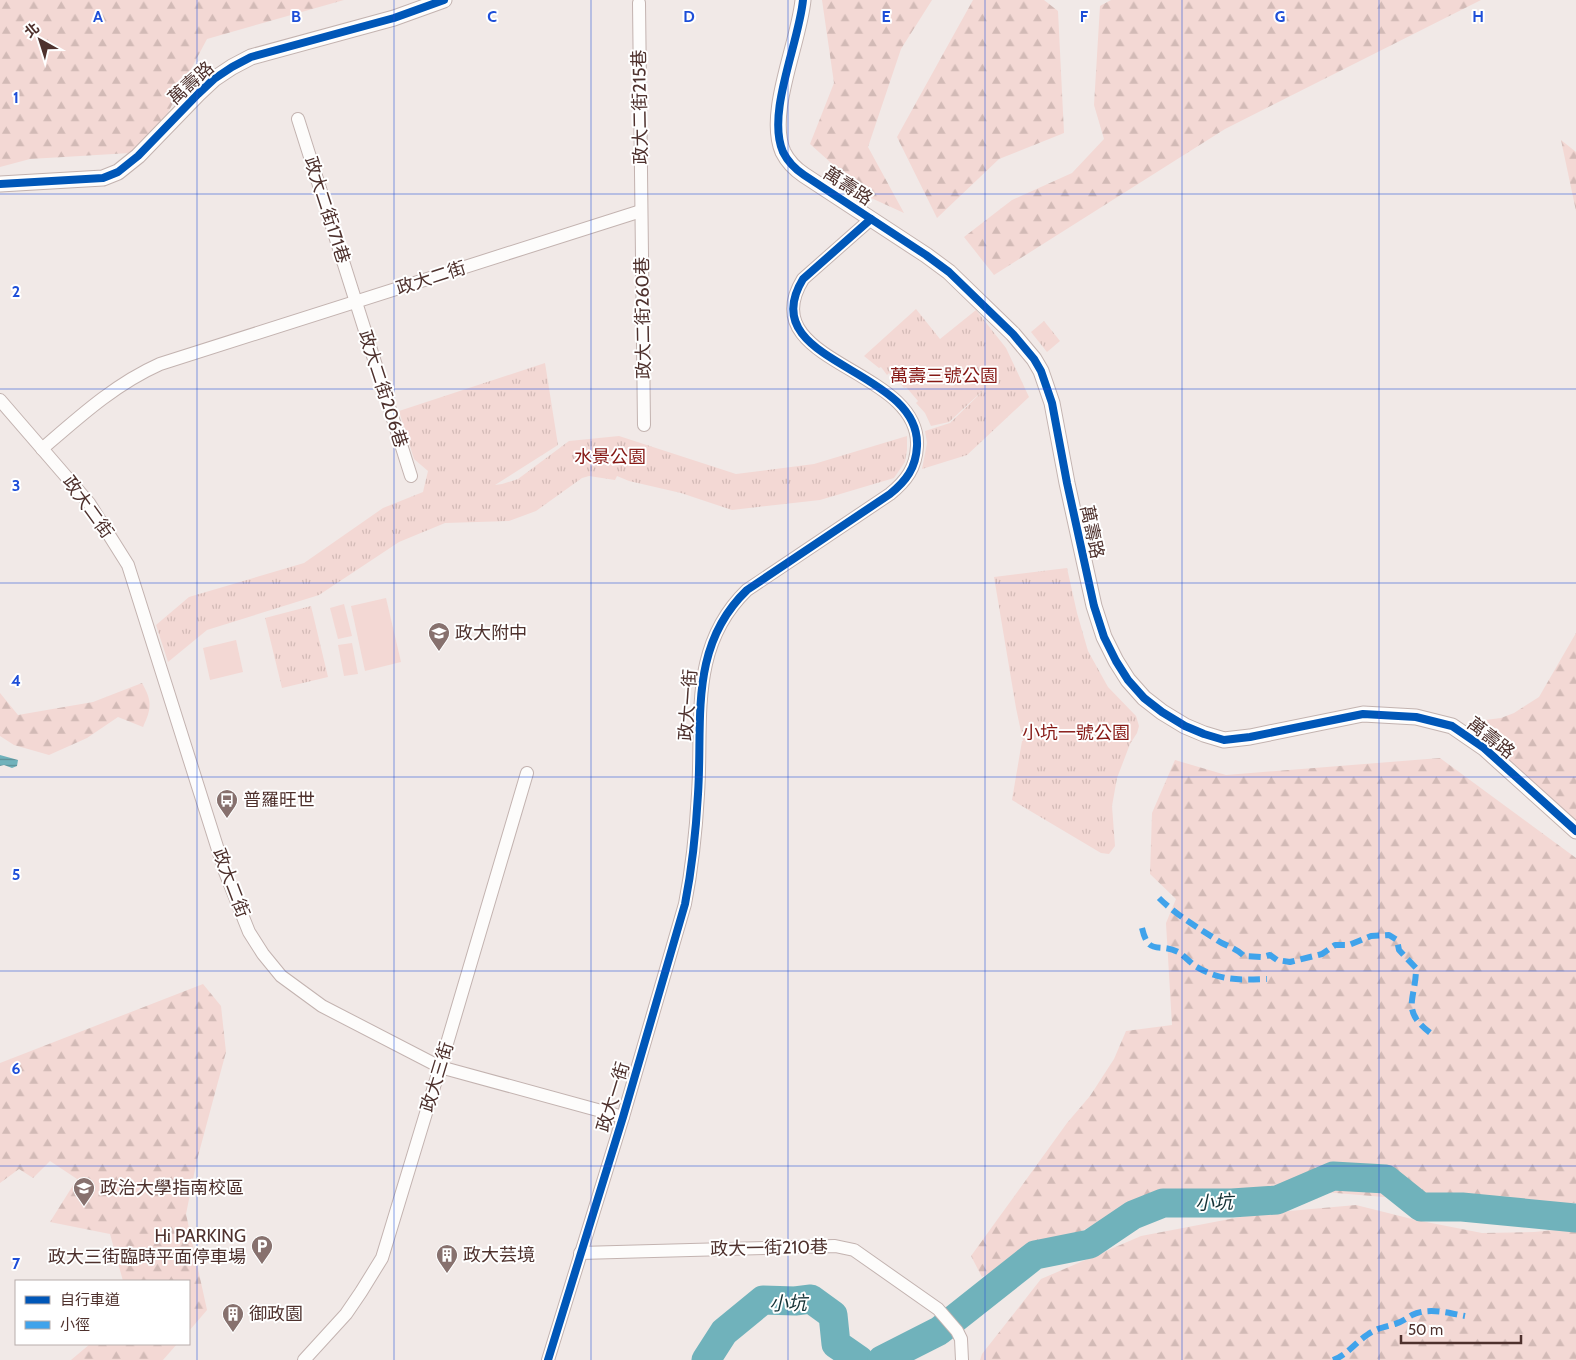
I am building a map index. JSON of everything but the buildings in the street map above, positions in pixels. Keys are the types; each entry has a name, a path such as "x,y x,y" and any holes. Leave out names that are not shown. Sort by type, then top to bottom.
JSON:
{"street":[{"name":"萬壽路","path":"0,184 103,178 118,172 138,156 214,79 232,67 251,57 394,18 444,0"},
{"name":"萬壽路","path":"803,0 799,29 780,105 778,124 783,151 789,162 804,175 926,254 956,278 1013,334 1034,358 1041,371 1052,402 1067,483 1094,606 1104,636 1116,661 1128,680 1144,698 1185,726 1224,740 1250,737 1363,714 1416,717 1452,726 1484,748 1576,832"},
{"name":"政大二街215巷","path":"639,3 641,211"},
{"name":"政大二街171巷","path":"298,119 356,301"},
{"name":"政大二街","path":"42,449 104,397 138,374 173,359 641,211"},
{"name":"政大二街260巷","path":"641,211 644,425"},
{"name":"政大一街","path":"548,1360 623,1117 685,904 692,869 698,795 704,669 716,630 730,609 755,583 890,494 903,483 913,466 916,456 916,431 912,420 901,405 886,392 812,345 801,333 794,313 797,290 803,279 871,219"},
{"name":"政大二街206巷","path":"356,301 411,476"},
{"name":"政大二街","path":"0,400 89,504 128,565 225,872 249,932 263,954 281,976 322,1006 440,1067 623,1117"},
{"name":"政大三街","path":"304,1360 346,1314 382,1258 527,772"},
{"name":"政大一街210巷","path":"580,1254 835,1246 854,1250 938,1309 957,1331 961,1339 962,1360"}],"green space":[{"path":"0,0 344,0 207,39 147,152 30,159 0,167"},
{"path":"822,0 932,0 901,49 868,147 904,213 869,197 810,144 834,83"},
{"path":"973,0 1044,0 1058,11 1064,133 999,159 937,218 897,137"},
{"path":"1111,0 1481,0 1225,129 994,275 964,237 1012,200 1072,173 1104,139 1094,105 1100,6"},
{"path":"1561,140 1576,152 1576,211"},
{"name":"萬壽三號公園","path":"916,309 940,339 976,310 1006,348 1029,397 967,455 922,469 927,443 925,431 950,423 991,383 949,422 931,426 925,413 916,403 918,401 906,387 904,388 889,373 887,375 881,367 879,368 864,356"},
{"path":"1044,321 1060,341 1047,352 1031,332"},
{"name":"水景公園","path":"545,363 558,445 495,485 518,479 569,441 619,436 736,474 814,464 907,436 905,462 894,478 820,500 732,510 681,493 629,481 617,476 615,480 589,476 582,478 536,511 509,521 445,523 399,542 319,595 207,630 168,662 156,625 189,597 304,563 383,508 423,492 428,471 414,459 399,411"},
{"name":"小坑一號公園","path":"1067,568 1088,651 1108,687 1136,716 1139,726 1117,778 1112,806 1115,846 1109,854 1101,853 1012,800 1023,741 994,577"},
{"path":"386,598 401,662 365,671 351,606"},
{"path":"344,604 352,636 338,639 330,608"},
{"path":"311,606 328,677 282,688 265,618"},
{"path":"1576,633 1576,822 1494,748 1489,739 1485,720 1501,718 1514,713 1539,697"},
{"path":"236,640 243,672 210,680 203,648"},
{"path":"352,643 358,674 344,676 338,645"},
{"path":"142,683 148,695 150,705 143,727 118,717 87,738 49,755 14,745 0,736 0,693 18,715 93,702"},
{"path":"1440,758 1576,858 1576,1203 1490,1206 1289,1189 1150,1199 982,1277 971,1256 1067,1123 1090,1096 1114,1059 1126,1031 1172,1025 1166,923 1176,899 1150,874 1152,813 1175,760 1226,775"},
{"name":"政治大學指南校區","path":"203,984 221,1006 226,1052 197,1160 186,1214 207,1310 190,1330 190,1280 123,1280 110,1234 50,1222 77,1179 50,1161 33,1178 19,1169 0,1183 0,1063"},
{"path":"1356,1205 1416,1220 1482,1233 1534,1232 1576,1228 1576,1360 980,1360 982,1354 1041,1279 1141,1236 1256,1214"},
{"path":"89,1345 176,1345 163,1360 71,1360"}],"water":[{"path":"0,755 18,760 17,766 12,768 4,765 0,766"}],"waterway":[{"name":"小坑","path":"882,1360 939,1331 1035,1255 1090,1244 1133,1215 1163,1203 1232,1203 1277,1200 1333,1176 1386,1179 1421,1207 1462,1207 1576,1218"},
{"name":"小坑","path":"706,1360 724,1332 763,1300 795,1301 811,1299 833,1315 836,1344 859,1360"}],"marked path":[{"path":"1159,898 1187,921 1244,956 1263,957 1270,955 1277,960 1290,962 1322,954 1335,945 1349,945 1371,936 1389,935 1397,940 1399,950 1416,968 1412,997 1413,1012 1416,1019 1433,1035"},
{"path":"1142,928 1148,943 1152,946 1180,953 1204,971 1221,977 1267,979"},
{"path":"1333,1360 1343,1355 1374,1331 1398,1323 1412,1315 1425,1311 1439,1311 1465,1316"}],"cycle path":[{"path":"0,184 103,178 118,172 138,156 214,79 232,67 251,57 394,18 444,0"},
{"path":"803,0 778,118 779,136 783,152 789,162 801,173 949,272 1013,334 1034,359 1041,371 1052,403 1067,483 1094,606 1104,637 1128,680 1144,698 1185,726 1224,740 1250,737 1363,714 1416,717 1452,726 1484,748 1576,831"},
{"path":"548,1360 623,1117 685,904 696,822 702,686 707,660 715,636 728,612 747,590 890,494 905,479 915,461 917,446 911,420 894,399 817,348 799,330 793,307 803,279 871,219"}],"place":[{"name":"政大附中","path":"439,652"},
{"name":"普羅旺世","path":"227,819"},
{"name":"政治大學指南校區","path":"84,1207"},
{"name":"Hi PARKING 政大三街臨時平面停車場","path":"262,1265"},
{"name":"政大芸境","path":"447,1274"},
{"name":"御政園","path":"233,1333"}]}
